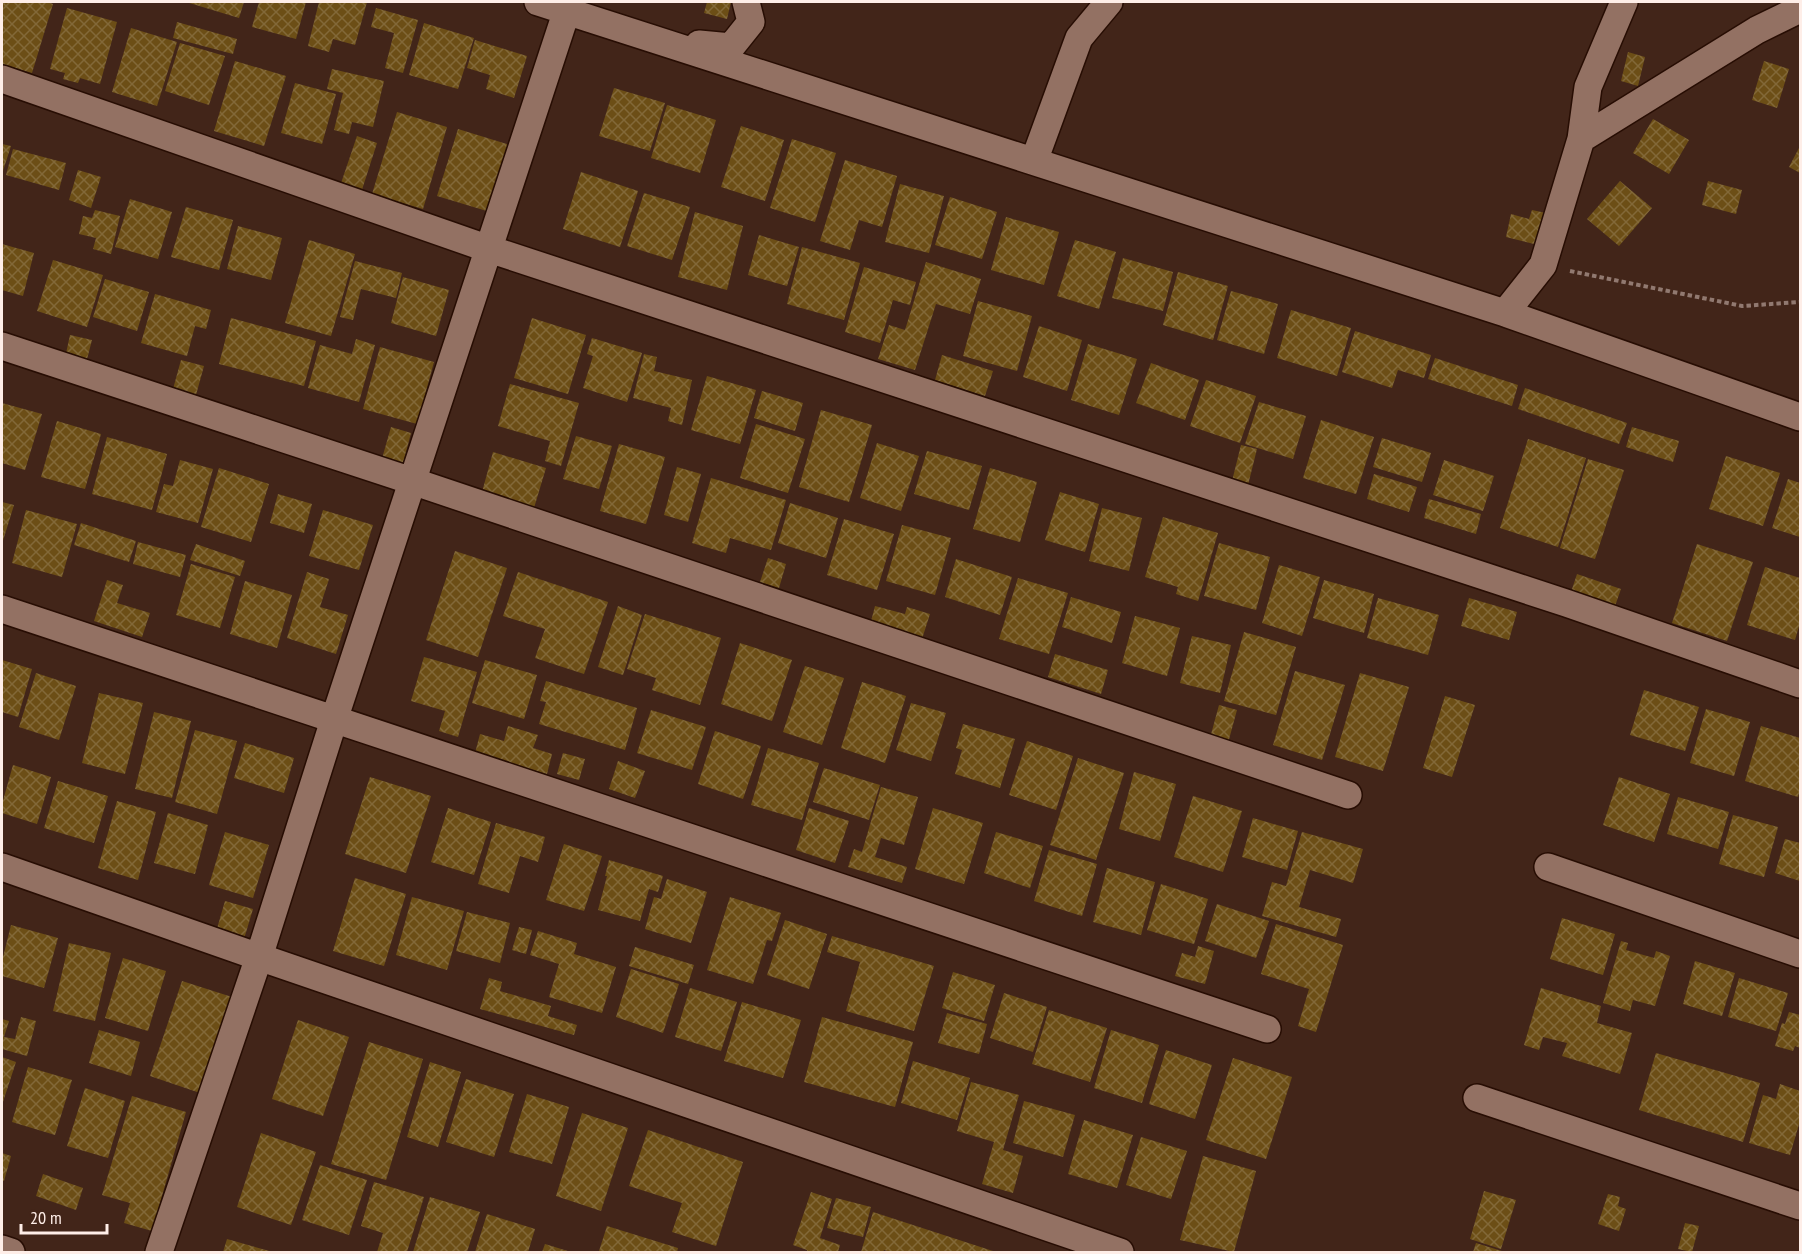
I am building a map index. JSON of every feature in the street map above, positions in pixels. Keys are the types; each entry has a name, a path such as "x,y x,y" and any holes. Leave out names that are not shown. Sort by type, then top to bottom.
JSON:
{"street":[{"path":"538,2 1505,313 1800,417"},
{"path":"651,38 731,48 751,22 746,2"},
{"path":"1034,161 1079,38 1109,2"},
{"path":"1505,313 1543,265 1581,140 1588,87 1624,2"},
{"path":"1581,140 1757,30 1800,9"},
{"path":"159,1252 259,957 334,720 567,10"},
{"path":"2,79 489,249 1566,603 1800,684"},
{"path":"2,346 1348,795"},
{"path":"2,609 1267,1029"},
{"path":"2,867 1120,1252"},
{"path":"1548,867 1800,954"},
{"path":"1477,1098 1800,1206"},
{"path":"2,1249 11,1252"}],"path":[{"path":"1543,265 1742,306 1800,302"}],"building":[{"path":"2,2 53,4 32,73 2,64"},
{"path":"186,2 244,2 239,18"},
{"path":"259,2 306,2 296,39 252,27"},
{"path":"319,2 367,2 355,45 333,39 329,52 308,46"},
{"path":"707,2 731,2 727,19 704,13"},
{"path":"67,8 117,22 100,84 80,78 78,83 63,79 65,73 50,69"},
{"path":"376,8 418,20 403,73 385,68 394,33 371,27"},
{"path":"177,22 237,39 233,54 173,38"},
{"path":"424,23 474,38 458,89 409,75"},
{"path":"131,28 177,42 157,106 112,92"},
{"path":"475,40 527,56 514,98 486,89 490,75 467,68"},
{"path":"180,43 225,56 209,105 165,91"},
{"path":"1628,52 1645,57 1638,86 1621,81"},
{"path":"235,61 286,76 264,146 214,131"},
{"path":"1764,61 1789,69 1777,108 1752,100"},
{"path":"332,69 384,81 373,127 352,122 349,134 334,130 343,93 327,89"},
{"path":"295,83 336,94 322,144 281,133"},
{"path":"614,88 665,103 650,151 599,136"},
{"path":"667,105 716,120 700,173 651,158"},
{"path":"397,112 447,127 423,209 372,194"},
{"path":"1653,119 1689,140 1669,174 1633,153"},
{"path":"741,126 784,140 765,201 721,187"},
{"path":"458,129 510,145 490,212 437,196"},
{"path":"357,136 377,143 360,196 339,189"},
{"path":"792,139 836,153 815,222 770,208"},
{"path":"2,144 11,146 2,174"},
{"path":"1800,146 1800,173 1789,167"},
{"path":"13,149 66,163 59,190 6,175"},
{"path":"845,160 897,176 882,227 859,220 850,250 820,241"},
{"path":"78,170 101,177 91,208 69,200"},
{"path":"581,172 638,191 620,247 563,229"},
{"path":"1620,181 1652,208 1619,246 1587,219"},
{"path":"1708,181 1742,190 1736,214 1702,205"},
{"path":"900,184 944,196 929,253 885,242"},
{"path":"644,193 690,207 672,260 627,246"},
{"path":"950,197 997,212 982,259 935,245"},
{"path":"130,199 172,212 158,259 115,247"},
{"path":"186,207 233,220 219,270 171,257"},
{"path":"95,210 120,216 111,254 93,249 96,238 79,234 83,216 92,218"},
{"path":"1532,210 1546,213 1538,245 1506,237 1511,214 1529,219"},
{"path":"695,212 743,226 727,290 678,277"},
{"path":"1006,217 1059,232 1044,285 991,270"},
{"path":"238,226 282,238 271,280 227,269"},
{"path":"759,235 799,247 787,286 748,275"},
{"path":"309,240 355,254 331,336 285,323"},
{"path":"1075,240 1116,252 1099,309 1057,296"},
{"path":"2,244 34,253 23,296 2,290"},
{"path":"802,247 860,263 844,320 787,304"},
{"path":"1123,258 1173,272 1163,311 1112,298"},
{"path":"53,260 103,275 87,327 37,311"},
{"path":"355,261 402,273 396,298 361,289 353,320 340,317"},
{"path":"926,262 981,279 970,314 936,304 915,370 878,359 889,325 905,330"},
{"path":"864,267 916,282 910,305 893,300 880,343 845,332"},
{"path":"1178,272 1228,286 1213,340 1163,325"},
{"path":"403,277 449,290 436,336 391,323"},
{"path":"105,279 149,292 137,331 93,317"},
{"path":"1231,291 1278,304 1264,354 1217,340"},
{"path":"155,294 211,310 206,329 195,326 187,356 141,343"},
{"path":"978,301 1032,316 1017,371 963,356"},
{"path":"1291,310 1351,328 1337,376 1277,358"},
{"path":"231,318 316,341 304,386 219,364"},
{"path":"532,318 586,335 568,394 514,378"},
{"path":"1039,326 1082,340 1067,391 1023,377"},
{"path":"1355,331 1431,355 1424,378 1398,370 1392,388 1342,372"},
{"path":"70,335 92,340 86,363 65,358"},
{"path":"592,338 642,353 627,402 583,388 593,356 587,354"},
{"path":"356,339 375,345 359,402 308,388 320,345 352,354"},
{"path":"1088,344 1137,359 1119,415 1071,400"},
{"path":"380,347 434,362 417,424 363,409"},
{"path":"644,354 657,357 654,371 692,380 682,425 668,421 671,408 633,398"},
{"path":"942,355 993,371 985,396 935,380"},
{"path":"1435,358 1518,385 1512,406 1428,379"},
{"path":"181,360 204,366 196,395 173,389"},
{"path":"1151,363 1199,380 1185,420 1136,403"},
{"path":"707,376 756,390 740,444 691,430"},
{"path":"1206,380 1256,396 1240,443 1190,426"},
{"path":"510,384 579,403 561,466 545,461 550,441 498,426"},
{"path":"1525,388 1627,423 1619,444 1518,409"},
{"path":"762,391 803,403 795,431 754,418"},
{"path":"1259,402 1306,416 1293,459 1245,444"},
{"path":"2,403 42,414 25,470 2,463"},
{"path":"821,410 872,425 849,502 799,487"},
{"path":"1321,420 1374,437 1356,494 1303,478"},
{"path":"57,421 101,434 85,489 41,477"},
{"path":"756,424 805,439 788,493 740,478"},
{"path":"391,427 411,433 402,467 381,462"},
{"path":"1632,427 1679,441 1673,462 1626,447"},
{"path":"576,436 612,446 599,489 563,479"},
{"path":"107,437 167,454 152,510 92,494"},
{"path":"1382,438 1431,453 1422,482 1373,467"},
{"path":"1528,439 1586,458 1558,547 1500,528"},
{"path":"877,443 919,456 901,511 860,498"},
{"path":"619,444 665,457 646,524 600,511"},
{"path":"1241,445 1257,449 1248,485 1232,481"},
{"path":"927,451 982,466 969,510 914,494"},
{"path":"493,452 546,468 534,508 482,492"},
{"path":"1726,456 1780,473 1763,526 1709,509"},
{"path":"1588,459 1624,470 1595,559 1560,548"},
{"path":"180,460 213,469 198,523 156,512 164,484 173,486"},
{"path":"1444,460 1494,476 1483,511 1433,495"},
{"path":"677,467 701,474 688,522 664,515"},
{"path":"219,468 269,484 251,542 201,527"},
{"path":"990,468 1037,482 1020,542 973,529"},
{"path":"1374,474 1417,487 1409,512 1367,499"},
{"path":"711,478 786,500 771,550 730,538 726,553 692,543"},
{"path":"1788,479 1800,483 1800,537 1772,528"},
{"path":"1060,492 1099,504 1085,552 1045,540"},
{"path":"278,494 312,504 304,533 270,523"},
{"path":"1429,499 1481,514 1476,534 1424,518"},
{"path":"2,502 14,505 2,544"},
{"path":"790,503 838,518 826,558 778,543"},
{"path":"1102,508 1142,518 1129,571 1089,561"},
{"path":"26,510 77,524 62,577 12,563"},
{"path":"323,510 373,525 359,570 309,556"},
{"path":"1163,517 1218,533 1198,601 1176,594 1178,587 1145,577"},
{"path":"844,519 894,534 877,590 827,575"},
{"path":"81,523 136,541 129,562 74,545"},
{"path":"902,525 951,538 935,595 886,581"},
{"path":"138,542 186,555 180,577 133,564"},
{"path":"1219,543 1270,557 1256,610 1204,596"},
{"path":"196,544 245,561 240,576 190,560"},
{"path":"1697,544 1753,562 1727,641 1672,623"},
{"path":"455,551 507,568 478,657 426,640"},
{"path":"768,558 786,564 779,588 760,582"},
{"path":"956,559 1012,577 1000,615 945,597"},
{"path":"191,564 235,577 220,628 176,615"},
{"path":"1279,565 1320,577 1302,636 1262,623"},
{"path":"1765,567 1800,578 1800,623 1795,640 1747,625"},
{"path":"307,572 329,579 320,607 348,615 336,654 287,638"},
{"path":"518,572 608,602 584,674 535,658 545,629 503,616"},
{"path":"1577,574 1621,589 1615,606 1571,592"},
{"path":"1018,578 1068,593 1049,654 999,639"},
{"path":"107,580 123,585 117,603 150,613 142,637 94,621"},
{"path":"1324,580 1374,594 1364,633 1313,618"},
{"path":"245,581 292,595 277,648 230,634"},
{"path":"1071,597 1121,612 1112,643 1062,627"},
{"path":"1378,598 1439,615 1428,655 1367,638"},
{"path":"1469,598 1517,612 1509,640 1461,626"},
{"path":"618,606 642,615 623,675 598,667"},
{"path":"875,606 905,614 907,607 930,614 922,639 870,625"},
{"path":"645,614 721,638 700,705 652,690 656,678 627,669"},
{"path":"1135,616 1180,628 1167,676 1122,663"},
{"path":"1244,632 1296,647 1276,715 1224,701"},
{"path":"1192,636 1231,645 1220,693 1180,683"},
{"path":"740,643 792,660 772,721 721,704"},
{"path":"1055,654 1108,670 1101,694 1048,677"},
{"path":"424,657 477,672 458,737 439,731 445,711 411,701"},
{"path":"2,660 32,669 18,717 2,712"},
{"path":"485,660 537,675 524,719 472,703"},
{"path":"805,666 844,678 822,745 783,732"},
{"path":"1295,671 1345,685 1322,760 1273,745"},
{"path":"36,673 76,686 59,740 19,727"},
{"path":"1360,673 1409,687 1383,771 1335,757"},
{"path":"546,681 637,708 625,750 539,724 546,702 540,701"},
{"path":"862,682 906,696 885,763 841,748"},
{"path":"1644,690 1699,707 1685,751 1630,735"},
{"path":"99,693 143,703 125,774 82,763"},
{"path":"1445,696 1475,705 1452,777 1423,768"},
{"path":"911,703 946,713 931,761 896,750"},
{"path":"1219,705 1237,710 1228,743 1210,738"},
{"path":"1706,709 1750,722 1734,776 1690,763"},
{"path":"651,710 706,727 692,770 637,753"},
{"path":"154,712 191,721 172,798 135,789"},
{"path":"963,724 1015,739 1000,788 955,774 962,750 956,748"},
{"path":"508,726 538,735 533,748 552,754 547,774 475,753 480,734 504,741"},
{"path":"1761,726 1800,738 1798,797 1745,781"},
{"path":"195,730 237,741 217,814 175,802"},
{"path":"715,731 761,746 743,799 698,784"},
{"path":"1027,741 1073,756 1056,810 1009,795"},
{"path":"245,743 294,758 284,793 234,778"},
{"path":"768,748 819,763 802,820 751,805"},
{"path":"563,753 585,759 579,780 557,774"},
{"path":"1078,758 1124,773 1096,860 1050,845"},
{"path":"618,761 645,771 635,798 609,789"},
{"path":"13,765 51,777 37,824 2,813 2,804"},
{"path":"824,768 880,785 869,820 813,802"},
{"path":"1134,772 1176,784 1160,841 1119,829"},
{"path":"370,777 431,796 406,873 345,854"},
{"path":"1619,777 1670,794 1654,842 1603,825"},
{"path":"58,781 108,796 94,843 44,828"},
{"path":"881,787 918,797 904,845 881,838 875,857 907,867 902,883 848,867 854,849 862,852"},
{"path":"1193,796 1242,811 1223,872 1174,857"},
{"path":"1678,797 1729,812 1718,849 1667,834"},
{"path":"117,801 156,812 138,880 98,868"},
{"path":"448,808 491,822 474,875 431,862"},
{"path":"809,808 849,821 835,863 796,850"},
{"path":"933,808 983,823 964,884 915,869"},
{"path":"168,813 208,825 195,874 154,863"},
{"path":"1733,815 1778,827 1764,877 1719,864"},
{"path":"1253,818 1298,831 1287,870 1242,857"},
{"path":"496,823 545,837 538,862 520,856 509,893 478,884"},
{"path":"225,832 269,845 253,898 209,885"},
{"path":"996,832 1043,846 1030,888 984,873"},
{"path":"1302,832 1363,849 1353,883 1310,870 1299,907 1341,919 1336,937 1262,916 1272,882 1286,886"},
{"path":"1785,839 1800,843 1800,881 1775,873"},
{"path":"564,844 602,856 584,911 546,900"},
{"path":"1049,850 1097,864 1082,916 1034,901"},
{"path":"609,860 663,876 658,892 649,889 640,921 598,910"},
{"path":"1107,868 1155,882 1141,935 1093,922"},
{"path":"355,878 406,894 384,966 333,951"},
{"path":"667,879 707,892 691,943 645,929 654,897 661,899"},
{"path":"1161,884 1208,899 1194,944 1147,930"},
{"path":"412,897 464,911 447,970 396,955"},
{"path":"730,897 781,913 772,941 767,940 753,984 707,970"},
{"path":"225,901 253,909 244,939 216,932"},
{"path":"1217,904 1269,921 1256,958 1205,941"},
{"path":"467,912 510,923 500,963 456,951"},
{"path":"1562,918 1615,934 1603,975 1550,959"},
{"path":"785,920 827,934 809,989 767,975"},
{"path":"1276,924 1343,945 1316,1032 1298,1026 1309,989 1261,974"},
{"path":"11,925 58,938 44,988 2,976 2,961"},
{"path":"519,927 532,930 526,954 512,950"},
{"path":"538,931 577,943 574,954 616,967 602,1013 549,997 559,964 530,955"},
{"path":"832,936 934,966 914,1031 846,1011 860,962 827,952"},
{"path":"1621,941 1628,943 1626,950 1654,958 1656,951 1670,956 1655,1006 1633,1000 1630,1011 1603,1003"},
{"path":"69,943 111,953 95,1021 53,1011"},
{"path":"1198,946 1214,951 1205,984 1175,976 1182,953 1195,957"},
{"path":"635,947 694,965 688,984 629,966"},
{"path":"123,958 166,971 148,1031 105,1018"},
{"path":"1695,961 1735,973 1722,1016 1683,1004"},
{"path":"631,969 679,984 663,1033 616,1017"},
{"path":"953,972 995,985 984,1021 942,1008"},
{"path":"489,978 502,982 500,991 551,1006 548,1016 577,1025 574,1035 480,1009"},
{"path":"1739,978 1788,993 1776,1031 1728,1017"},
{"path":"182,981 232,997 200,1093 150,1076"},
{"path":"690,988 737,1002 721,1051 675,1037"},
{"path":"1541,988 1601,1006 1597,1023 1632,1033 1620,1074 1562,1056 1567,1043 1543,1037 1539,1050 1524,1045"},
{"path":"1004,993 1047,1007 1033,1052 990,1038"},
{"path":"742,1002 801,1020 783,1078 724,1061"},
{"path":"1049,1010 1107,1028 1090,1082 1032,1064"},
{"path":"1789,1012 1800,1015 1800,1048 1795,1046 1793,1051 1775,1046 1782,1023 1785,1024"},
{"path":"947,1013 987,1024 979,1054 938,1043"},
{"path":"21,1017 36,1021 27,1056 2,1049 2,1019 9,1021 4,1037 15,1039"},
{"path":"822,1017 913,1042 895,1107 804,1082"},
{"path":"298,1020 349,1037 323,1116 272,1099"},
{"path":"99,1030 140,1042 131,1076 89,1063"},
{"path":"1111,1030 1159,1045 1142,1103 1094,1088"},
{"path":"369,1042 423,1059 386,1180 331,1164"},
{"path":"1166,1050 1212,1065 1195,1119 1149,1104"},
{"path":"1656,1053 1760,1083 1743,1142 1639,1110"},
{"path":"2,1057 16,1062 2,1105"},
{"path":"1233,1058 1292,1077 1266,1159 1206,1140"},
{"path":"913,1061 970,1078 957,1120 901,1103"},
{"path":"430,1062 461,1072 438,1147 407,1137"},
{"path":"28,1067 72,1080 55,1135 12,1122"},
{"path":"466,1079 514,1094 494,1157 446,1142"},
{"path":"971,1082 1019,1095 1003,1150 1023,1156 1013,1193 982,1184 994,1142 957,1131"},
{"path":"1780,1084 1800,1091 1800,1121 1790,1155 1749,1143 1763,1095 1776,1099"},
{"path":"85,1088 125,1101 108,1158 67,1146"},
{"path":"527,1094 569,1107 552,1164 509,1152"},
{"path":"132,1096 186,1112 152,1231 124,1223 130,1203 102,1195"},
{"path":"1024,1101 1075,1115 1063,1157 1013,1143"},
{"path":"582,1113 628,1128 601,1211 556,1196"},
{"path":"1084,1120 1133,1135 1117,1188 1068,1174"},
{"path":"648,1130 743,1162 716,1246 672,1232 682,1203 629,1186"},
{"path":"261,1133 316,1152 291,1225 237,1207"},
{"path":"1141,1137 1187,1151 1171,1199 1126,1185"},
{"path":"2,1153 11,1156 4,1181 2,1180"},
{"path":"1203,1156 1256,1171 1234,1252 1180,1240"},
{"path":"320,1165 367,1180 349,1235 302,1220"},
{"path":"43,1174 83,1188 76,1210 36,1196"},
{"path":"374,1182 424,1197 407,1252 377,1252 383,1233 361,1226"},
{"path":"1484,1191 1516,1200 1501,1249 1470,1239"},
{"path":"811,1192 832,1199 820,1238 840,1245 838,1252 807,1252 793,1245"},
{"path":"1608,1194 1620,1197 1618,1206 1626,1209 1619,1231 1598,1224"},
{"path":"430,1197 480,1212 467,1252 413,1252"},
{"path":"836,1198 871,1207 863,1237 827,1228"},
{"path":"873,1212 996,1252 890,1252 884,1250 883,1252 861,1252"},
{"path":"487,1214 535,1229 528,1252 475,1252"},
{"path":"1685,1223 1699,1226 1692,1252 1678,1249"},
{"path":"607,1226 678,1248 677,1252 599,1251"},
{"path":"227,1239 273,1252 223,1252"},
{"path":"1476,1243 1505,1252 1473,1252"},
{"path":"545,1244 571,1252 542,1252"}]}
